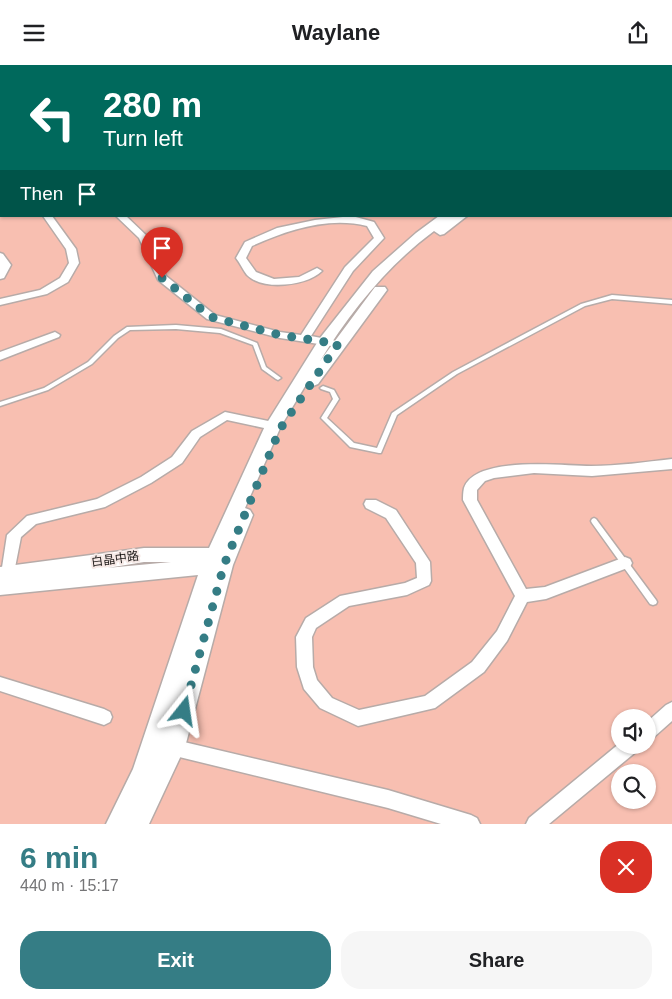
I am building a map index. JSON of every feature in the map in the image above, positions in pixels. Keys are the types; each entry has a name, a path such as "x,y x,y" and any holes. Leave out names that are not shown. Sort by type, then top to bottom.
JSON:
{"street":[{"path":"0,302 43,292 64,280 74,263 71,249 48,217"},
{"path":"121,217 143,237 162,278 211,317 280,335 332,342"},
{"path":"118,824 143,772 219,560 273,426 378,273 420,236 446,217"},
{"path":"137,824 174,747 219,560 280,429 332,342 389,278 446,225 459,217"},
{"path":"305,338 349,269 379,238 371,224 352,219 315,223 280,230 248,245 241,258 252,274 273,282 300,280 317,271"},
{"path":"0,256 6,265 0,276"},
{"path":"0,356 55,335"},
{"path":"3,579 14,535 32,520 100,503 146,480 177,460 196,434 225,416 273,426"},
{"path":"522,596 470,501 470,489 480,478 493,473 534,468 592,471 672,464"},
{"path":"371,504 390,514 396,522 423,562 424,581 407,589 345,600 311,623 304,637 305,667 310,684 326,703 358,718 428,703 478,667 502,636 522,596"},
{"name":"白晶中路","path":"3,579 109,575 219,560"},
{"path":"522,596 546,593 625,563"},
{"path":"0,684 104,717"},
{"path":"656,724 672,710"},
{"path":"152,743 388,799 471,824"},
{"path":"535,824 620,754"}],"lane":[{"path":"324,388 332,391 336,399 324,418 352,445 379,451 394,414 455,373 583,305 612,297 672,302"},
{"path":"0,404 54,384 90,363 116,337 130,328 176,327 221,331 255,344 264,368 278,378"},
{"path":"594,521 653,602"}],"shaded area":[{"path":"0,217 672,217 672,824 0,824"}],"route":[{"path":"162,278 211,317 280,335 338,344 280,429 224,565 184,711"}]}
